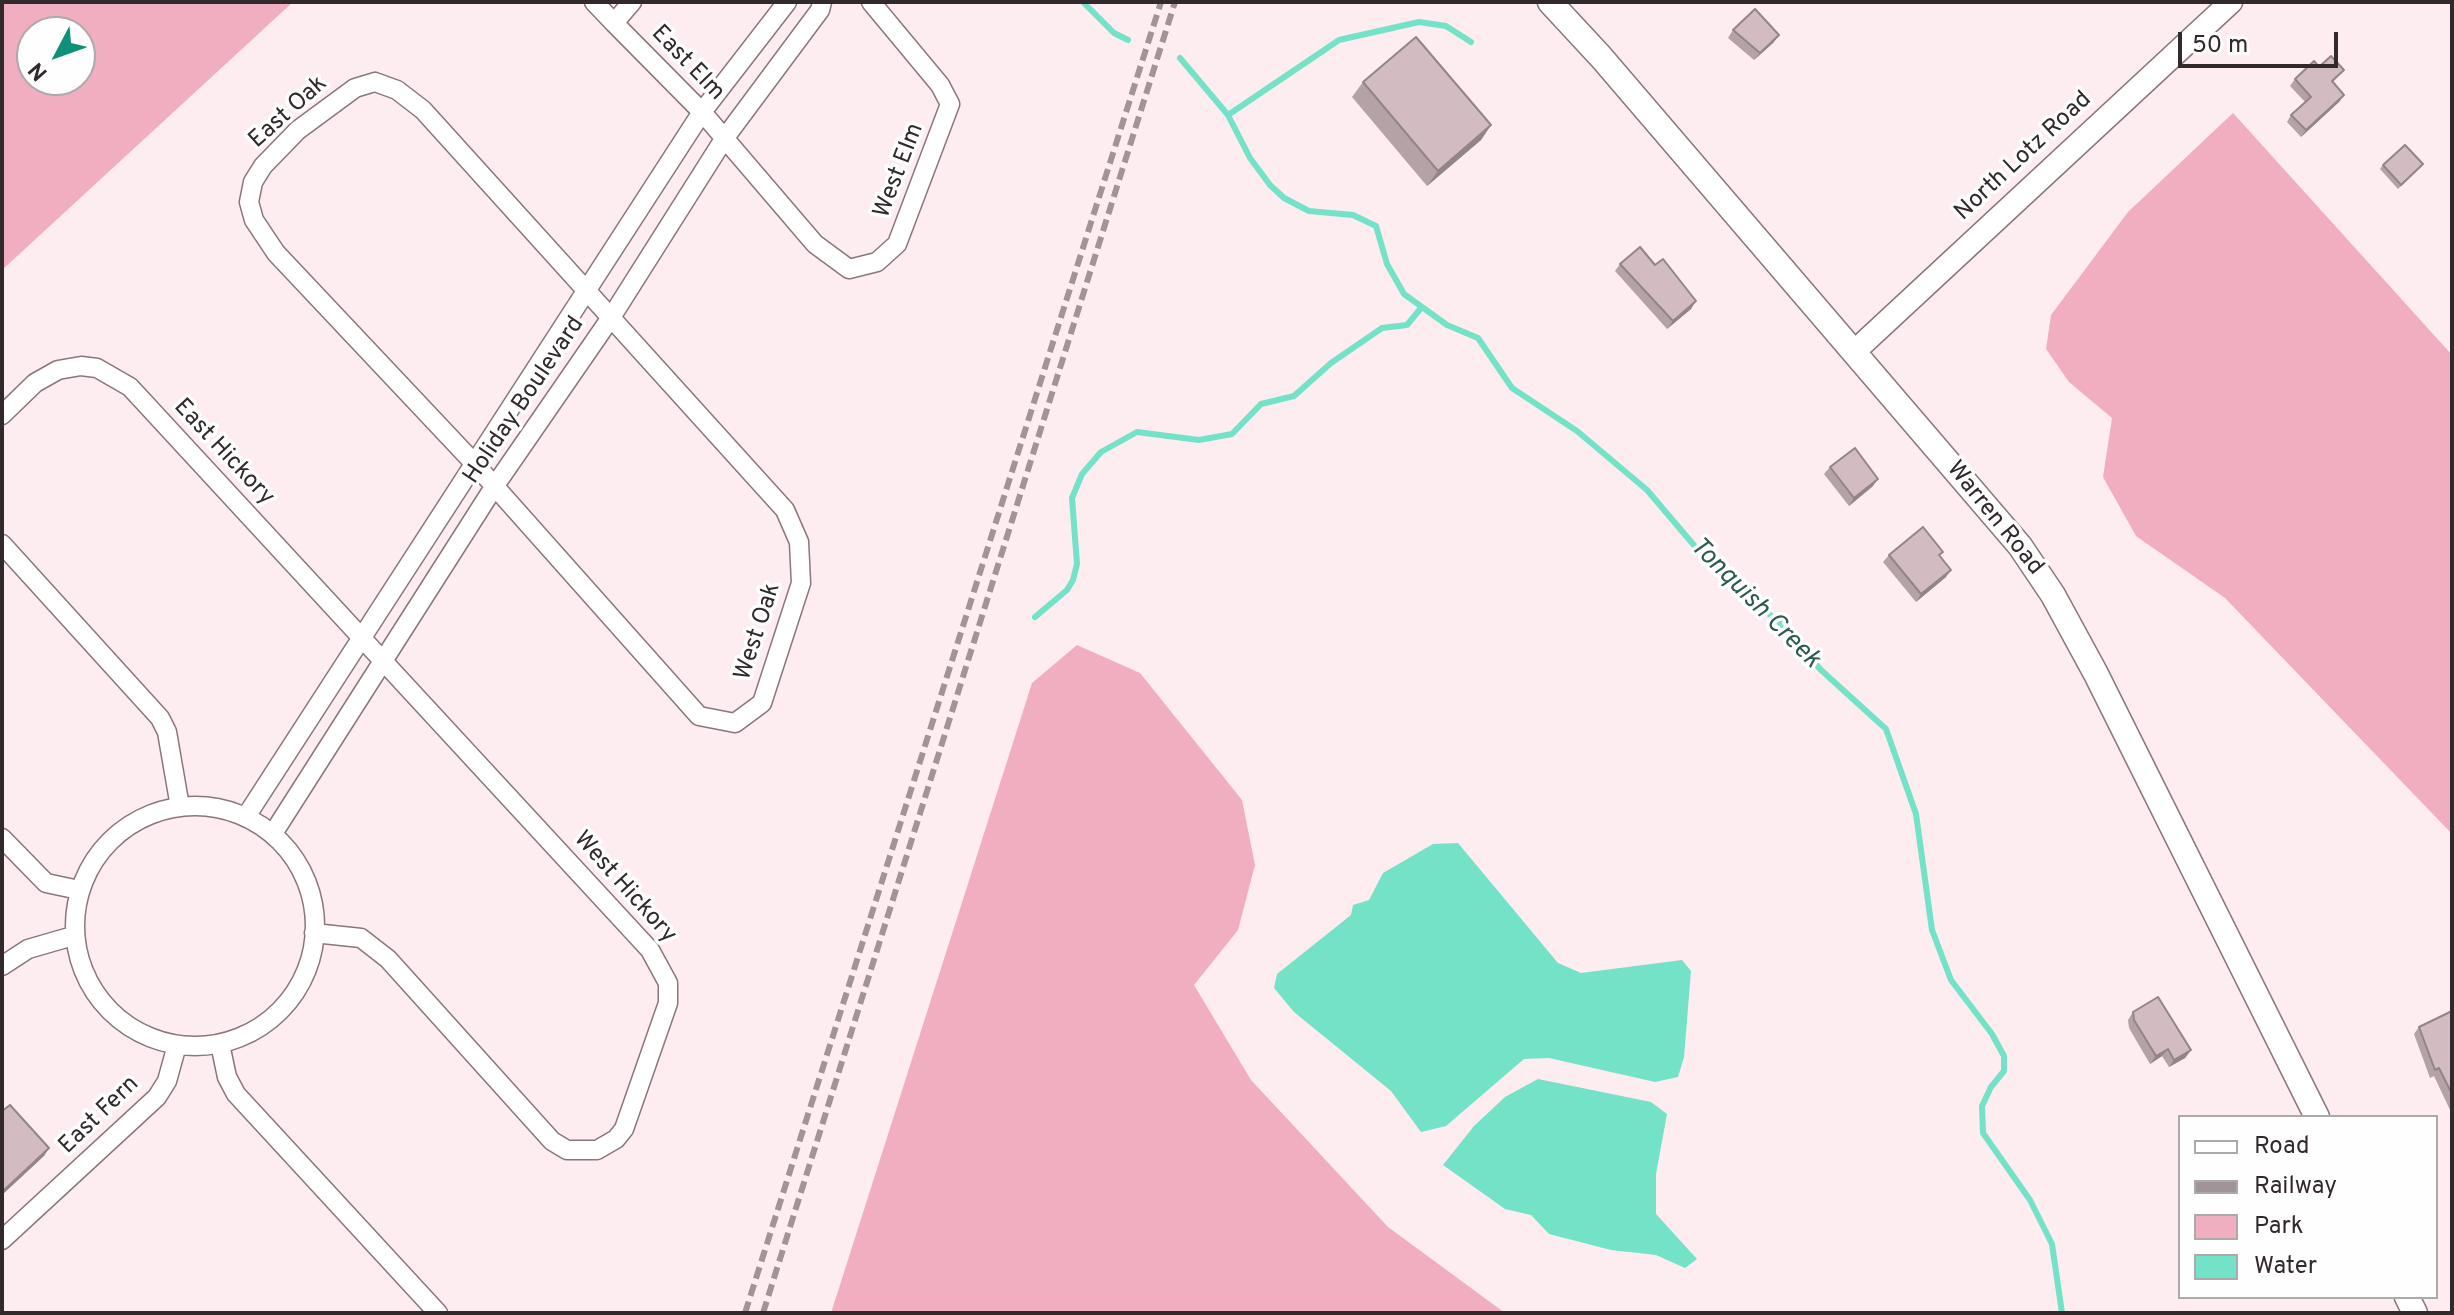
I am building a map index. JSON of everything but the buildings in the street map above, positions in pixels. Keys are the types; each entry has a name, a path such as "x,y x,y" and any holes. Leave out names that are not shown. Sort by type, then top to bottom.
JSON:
{"main road":[{"name":"Warren Road","path":"1550,2 1855,351 2020,546 2053,595 2096,674 2316,1115"}],"street":[{"name":"East Elm","path":"594,2 702,112 724,139"},
{"name":"East Elm","path":"614,23 632,2"},
{"name":"Holiday Boulevard","path":"247,815 702,112 787,2"},
{"name":"Holiday Boulevard","path":"274,832 494,487 612,316 724,139 820,10 822,2"},
{"name":"West Elm","path":"724,139 815,244 849,269 877,262 897,244 950,104 940,85 871,2"},
{"name":"North Lotz Road","path":"1855,351 2231,2"},
{"name":"East Oak","path":"494,487 276,253 254,220 249,202 253,182 263,166 298,130 355,88 375,82 397,90 423,110 612,316"},
{"name":"West Oak","path":"494,487 699,716 735,723 762,703 801,583 799,542 785,510 612,316"},
{"name":"East Hickory","path":"2,415 35,383 58,370 81,366 113,375 130,387 385,661"},
{"path":"2,544 160,718 167,732 180,807"},
{"name":"West Hickory","path":"314,933 361,938 388,959 552,1141 567,1150 582,1153 597,1150 616,1139 624,1129 668,1003 668,983 660,963 385,661"},
{"path":"180,807 227,809 247,815 274,832 300,868 312,902 314,933 307,966 289,999 256,1028 220,1044 200,1048 177,1045 141,1032 110,1011 86,976 73,936 79,890 95,861 119,835 149,815 180,807"},
{"path":"2,838 46,883 79,890"},
{"path":"2,966 28,949 73,936"},
{"path":"220,1044 227,1077 236,1094 438,1313"},
{"name":"East Fern","path":"2,1240 157,1097 167,1081 177,1045"}],"green space":[{"path":"2,2 293,2 2,270"},
{"path":"2233,113 2452,355 2452,834 2225,598 2136,536 2103,477 2112,418 2069,382 2046,349 2051,315 2128,212"},
{"path":"1077,645 1140,673 1242,800 1255,865 1238,930 1194,985 1251,1080 1388,1227 1505,1313 831,1313 1032,683"}],"water":[{"path":"1458,843 1558,963 1581,973 1682,960 1691,971 1684,1057 1678,1077 1655,1082 1549,1058 1524,1059 1446,1126 1421,1132 1391,1091 1294,1012 1274,988 1277,974 1351,915 1353,905 1369,900 1383,873 1433,844"},
{"path":"1538,1079 1651,1102 1667,1114 1656,1174 1656,1214 1697,1259 1685,1268 1656,1255 1611,1250 1549,1234 1531,1215 1505,1209 1443,1165 1474,1126 1505,1097"}],"waterway":[{"name":"Tonquish Creek","path":"1083,2 1114,33 1128,40"},
{"path":"1228,115 1339,40 1419,22 1446,26 1471,42"},
{"name":"Tonquish Creek","path":"1180,58 1228,115 1250,158 1270,185 1284,198 1309,211 1353,215 1376,226 1387,264 1404,294 1447,325 1478,338 1512,388 1577,431 1647,490 1715,570 1780,623 1821,670 1886,729 1916,814 1932,930 1951,980 1992,1034 2004,1056 2004,1071 1991,1087 1982,1106 1983,1133 2030,1200 2052,1244 2062,1313"},
{"path":"1035,617 1067,590 1073,580 1077,564 1072,498 1082,474 1101,452 1137,432 1199,440 1232,434 1261,404 1294,396 1331,363 1382,328 1407,325 1421,308"}],"railway":[{"path":"745,1313 1161,2"},
{"path":"763,1313 1175,2"}]}
